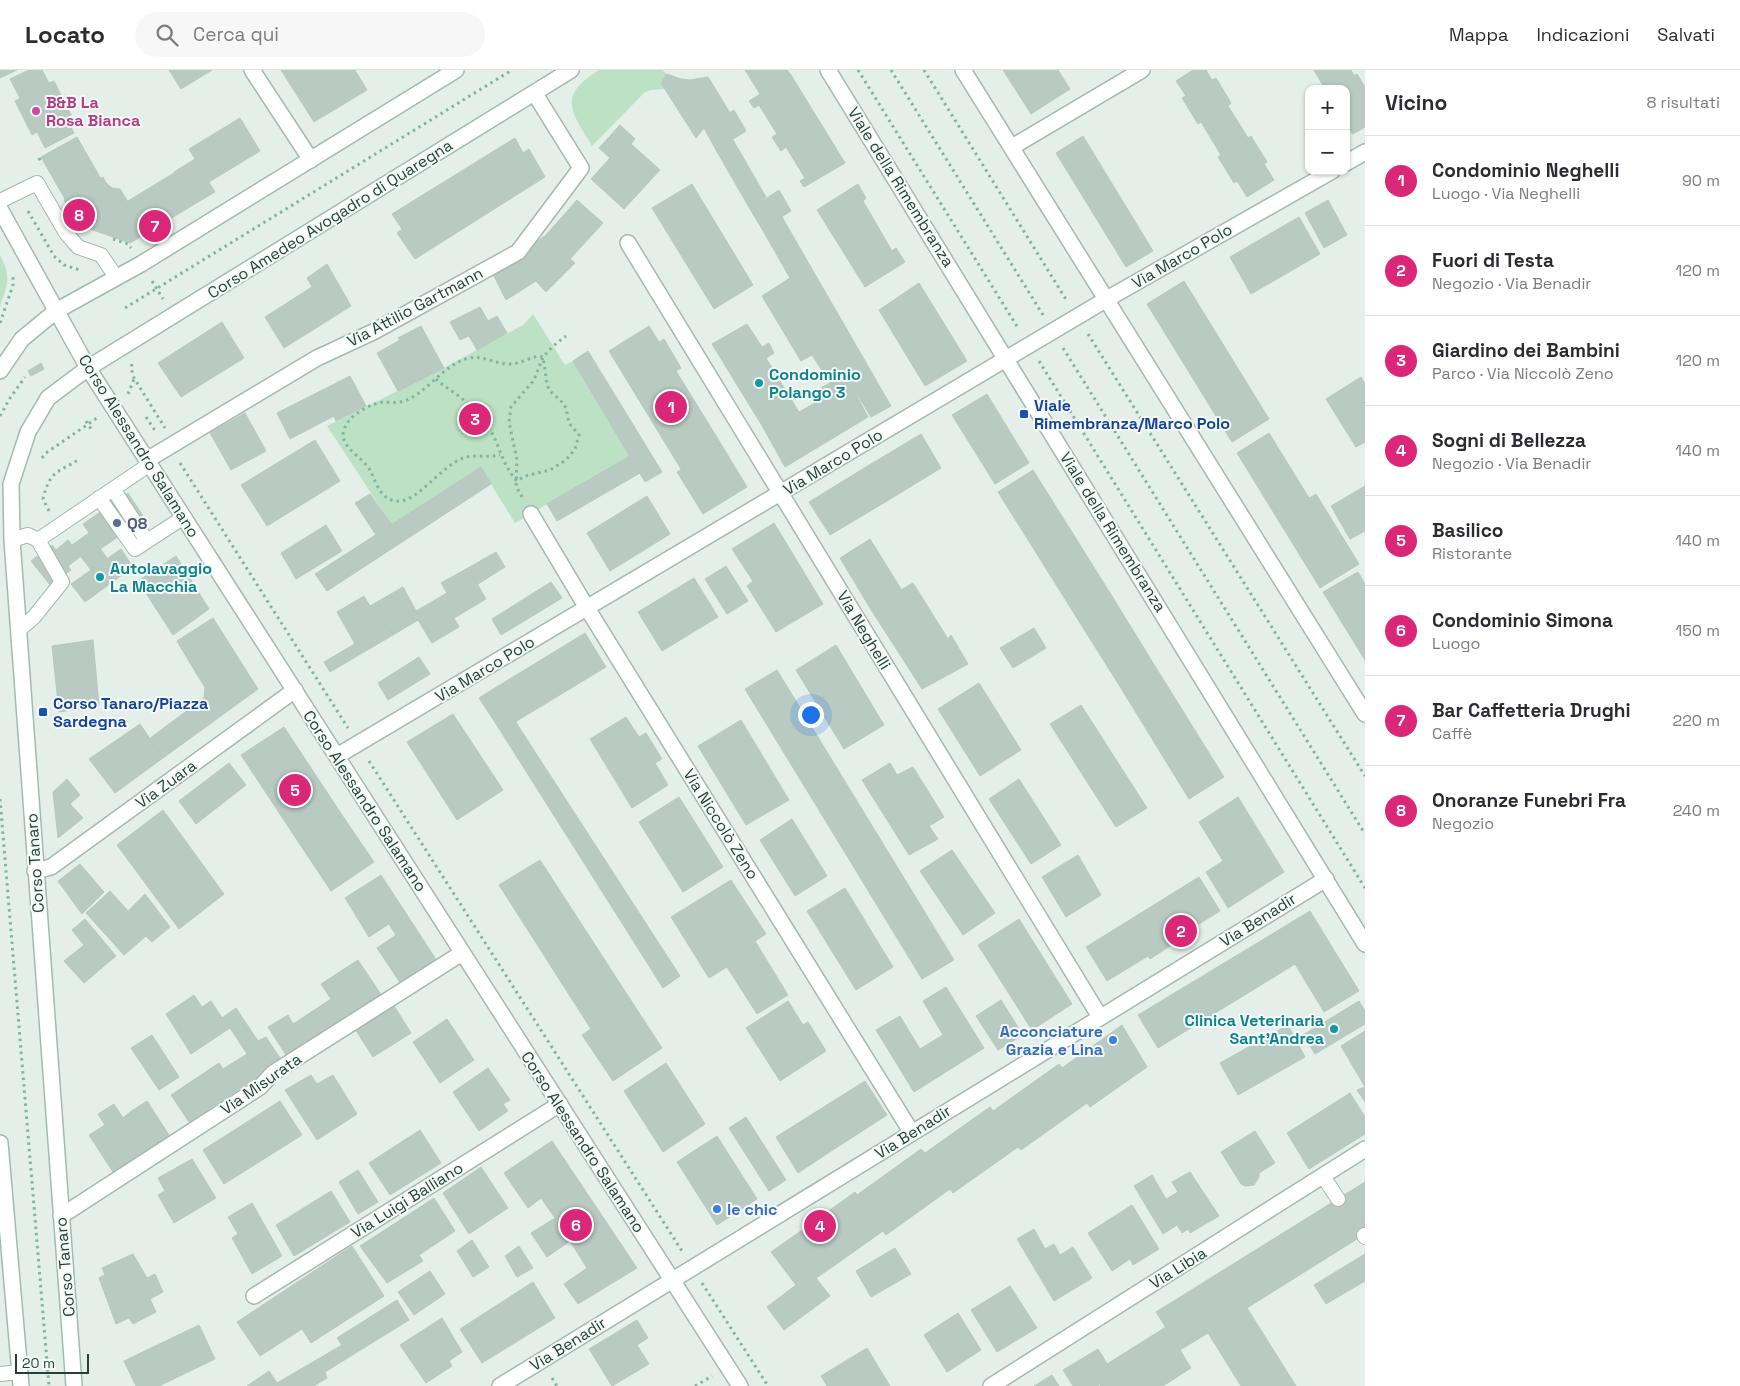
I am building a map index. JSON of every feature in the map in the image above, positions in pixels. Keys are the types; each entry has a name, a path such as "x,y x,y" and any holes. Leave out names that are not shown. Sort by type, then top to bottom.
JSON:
{"street":[{"path":"252,70 311,160"},
{"path":"0,371 22,339 56,311 116,277 138,259 311,160 456,70"},
{"name":"Corso Amedeo Avogadro di Quaregna","path":"88,368 572,70"},
{"name":"Viale della Rimembranza","path":"828,70 1365,944"},
{"path":"963,70 1365,714"},
{"path":"1012,147 1142,70"},
{"name":"Via Attilio Gartmann","path":"148,462 170,446 317,358 373,332 518,252 581,168 535,94"},
{"path":"1350,161 1365,152"},
{"name":"Via Marco Polo","path":"337,756 1107,299 1325,175"},
{"name":"Corso Alessandro Salamano","path":"0,209 88,368 740,1386"},
{"name":"Via Neghelli","path":"628,243 1100,1017"},
{"name":"Corso Tanaro","path":"74,1386 35,871 20,629 12,540 11,484 28,432 48,398 88,368"},
{"name":"Via Niccolò Zeno","path":"531,514 587,608 912,1133"},
{"name":"Via Zuara","path":"35,871 51,867 295,690"},
{"name":"Via Benadir","path":"500,1386 1326,879"},
{"name":"Via Misurata","path":"61,1216 260,1087 273,1073 462,953"},
{"name":"Via Luigi Balliano","path":"254,1296 560,1104"},
{"path":"0,1144 20,1379"},
{"name":"Via Libia","path":"991,1386 1365,1149"}],"lane":[{"path":"0,201 37,182 66,233 78,247 102,255 116,277"},
{"path":"38,540 113,489 148,462"},
{"path":"113,489 147,541"},
{"path":"99,498 135,549 184,517"},
{"path":"12,540 28,535 38,540 62,582 34,617 20,629"},
{"path":"1322,1176 1338,1198"},
{"path":"0,1374 20,1379"}],"path":[{"path":"125,308 512,70"},
{"path":"858,70 1365,888"},
{"path":"891,70 1365,834"},
{"path":"924,70 1365,776"},
{"path":"39,158 44,167"},
{"path":"111,238 128,244 173,316"},
{"path":"0,323 13,285 13,273"},
{"path":"531,514 516,486 517,460 509,416 511,407 534,380 543,357 566,336"},
{"path":"500,455 463,458 443,469 411,497 402,501 390,500 383,496 367,464 347,445 342,436 350,418 378,403 392,404 422,393 447,370 472,357 509,365 540,356 543,357"},
{"path":"517,481 525,476 550,470 566,460 574,449 579,436 569,423 566,408 549,390 546,384 543,357"},
{"path":"0,416 25,377"},
{"path":"40,461 46,453 113,406 128,393 134,378 168,433 170,446 768,1386"},
{"path":"436,379 474,408 495,438 500,455 510,474 517,481"},
{"path":"87,423 93,432"},
{"path":"59,526 43,499 48,481 54,474 80,459"},
{"path":"0,799 49,1386"},
{"path":"550,1374 557,1386"}],"green space":[{"path":"599,70 662,70 667,74 661,83 665,89 650,90 644,93 592,146 578,123 572,105 573,96 577,88"},
{"path":"0,255 6,270 7,281 0,307"},
{"path":"533,314 565,365 573,361 630,456 515,523 481,468 392,525 327,426 444,368 523,325"}],"building":[{"path":"0,70 17,70 0,78"},
{"path":"29,70 42,70 49,83 54,81 71,115 66,118 74,133 45,148 37,132 32,135 15,101 20,98 10,79"},
{"path":"169,70 212,70 181,89"},
{"path":"281,70 355,70 367,90 314,122"},
{"path":"745,70 787,70 791,75 760,94"},
{"path":"1003,70 1058,70 1070,89 1031,114"},
{"path":"1193,70 1206,70 1212,80 1216,78 1231,103 1228,106 1248,138 1251,136 1267,162 1264,164 1274,180 1247,197 1237,181 1234,183 1218,157 1221,155 1201,122 1198,124 1182,98 1186,96 1176,81"},
{"path":"1314,70 1351,70 1354,76 1357,74 1365,87 1365,127 1353,134 1350,130 1350,85 1323,85"},
{"path":"667,74 690,80 708,77 730,113 704,128 696,138 661,83"},
{"path":"791,75 845,163 804,187 800,181 805,178 786,147 781,151 772,137 777,134 759,105 754,108 749,101"},
{"path":"734,110 746,131 716,150 704,128"},
{"path":"240,118 260,151 209,182 189,149"},
{"path":"620,125 635,139 631,144 660,170 624,209 591,179 610,158 599,148"},
{"path":"1083,136 1153,251 1126,267 1056,153"},
{"path":"77,137 101,179 65,199 41,157"},
{"path":"515,138 523,153 529,149 545,177 415,259 397,233 402,229 392,214"},
{"path":"733,140 766,197 750,209 716,150"},
{"path":"195,159 215,192 193,205 174,172"},
{"path":"174,173 193,205 147,233 128,201"},
{"path":"103,177 112,188 120,189 147,233 130,243 79,225 64,200"},
{"path":"692,184 753,285 714,309 652,208"},
{"path":"858,184 866,198 863,201 892,251 896,248 905,262 865,287 817,210"},
{"path":"779,190 791,211 762,229 750,209"},
{"path":"577,200 603,223 570,259 545,236"},
{"path":"1328,200 1347,235 1324,248 1305,213"},
{"path":"782,217 891,406 871,417 849,381 835,390 812,355 801,361 762,296 790,278 762,229"},
{"path":"1299,217 1320,254 1251,294 1230,257"},
{"path":"545,236 575,263 546,292 536,281 506,300 492,272"},
{"path":"327,264 351,306 284,348 265,317 312,287 307,278"},
{"path":"1184,281 1269,419 1232,442 1147,304"},
{"path":"919,283 967,361 925,386 879,310"},
{"path":"480,307 488,321 497,316 507,333 477,350 469,336 460,340 450,322"},
{"path":"222,322 244,358 181,397 158,363"},
{"name":"Condominio Polango 3","path":"747,324 762,347 769,343 774,353 766,358 797,409 764,429 712,344"},
{"path":"421,326 444,368 398,391 377,353 400,340 398,338"},
{"path":"649,326 659,342 664,339 681,368 676,371 721,444 681,469 609,351"},
{"path":"588,351 662,472 645,482 573,361"},
{"path":"41,363 44,369 31,376 28,371"},
{"path":"350,376 366,406 336,421 334,416 290,439 277,413"},
{"path":"1361,377 1365,384 1365,442 1356,447 1326,399"},
{"path":"849,381 868,417 785,467 764,429 797,409 799,412 822,399 817,390 830,383 835,390"},
{"path":"987,394 1029,463 995,484 952,415"},
{"path":"245,413 266,451 231,470 210,433"},
{"path":"1269,433 1309,498 1277,518 1237,453"},
{"path":"921,434 941,468 887,501 866,467"},
{"path":"315,440 340,481 267,526 241,485"},
{"path":"721,444 747,487 703,514 677,472"},
{"path":"630,456 640,473 557,521 547,504"},
{"path":"481,467 491,484 327,591 315,574"},
{"path":"866,467 887,501 830,535 809,502"},
{"path":"1033,470 1075,537 1040,559 998,492"},
{"path":"1365,486 1365,531 1350,539 1331,506"},
{"path":"128,493 145,519 100,549 83,524"},
{"path":"370,494 392,525 376,535 355,503"},
{"path":"1316,494 1359,564 1320,588 1277,518"},
{"path":"647,496 670,534 610,571 587,533"},
{"path":"774,523 823,604 776,632 747,586 753,581 732,549"},
{"path":"326,525 342,551 296,579 281,553"},
{"path":"89,533 107,558 91,570 72,545"},
{"path":"1075,537 1115,601 1080,623 1040,559"},
{"path":"870,539 901,589 870,608 840,558"},
{"path":"68,540 81,556 68,566 71,570 51,586 31,561 52,545 56,550"},
{"name":"Autolavaggio La Macchia","path":"121,549 133,567 85,602 71,584"},
{"path":"496,552 505,567 478,584 468,568"},
{"path":"176,556 209,609 173,635 138,581"},
{"path":"726,566 748,601 727,614 705,579"},
{"path":"468,568 486,599 454,618 459,627 432,643 418,620 420,618 416,611 447,593 441,583"},
{"path":"1358,572 1365,584 1365,660 1323,592"},
{"path":"694,578 718,617 662,651 638,612"},
{"path":"551,582 562,598 501,635 492,619"},
{"path":"913,583 948,639 951,635 968,664 922,689 870,608"},
{"path":"403,587 420,618 393,635 387,625 355,644 337,612 364,596 370,606"},
{"path":"1115,601 1153,663 1119,685 1080,623"},
{"path":"213,618 232,648 196,673 177,641"},
{"path":"387,625 393,635 330,672 324,662"},
{"path":"1034,628 1046,648 1013,668 1000,648"},
{"path":"585,633 606,667 515,722 495,688"},
{"path":"93,640 99,706 59,712 52,646"},
{"path":"836,645 884,725 844,749 796,670"},
{"path":"232,648 258,689 163,758 149,739 204,698 205,687 196,673"},
{"path":"419,657 430,674 388,700 378,683"},
{"path":"1153,663 1224,777 1189,799 1119,685"},
{"path":"777,670 954,960 922,979 745,689"},
{"path":"979,683 1021,750 980,776 938,709"},
{"path":"495,688 506,707 491,716 479,698"},
{"path":"1081,705 1147,808 1116,827 1050,724"},
{"path":"506,707 680,976 663,988 491,716"},
{"path":"453,714 503,790 457,820 407,742"},
{"path":"626,717 639,737 646,733 662,759 655,763 668,785 632,808 590,739"},
{"path":"741,720 789,800 746,825 698,746"},
{"path":"140,724 163,758 115,793 89,759"},
{"path":"284,727 342,815 299,843 241,755"},
{"path":"229,763 246,785 196,824 179,801"},
{"path":"890,763 897,775 913,767 944,817 929,826 938,839 909,855 862,780"},
{"path":"67,779 80,795 70,804 83,818 58,838 53,792"},
{"path":"1019,779 1061,845 1031,864 989,799"},
{"path":"679,797 723,867 683,892 639,822"},
{"path":"1238,797 1284,872 1228,908 1206,872 1223,861 1199,822"},
{"path":"163,810 224,894 179,929 117,845"},
{"path":"342,815 374,862 331,891 299,843"},
{"path":"792,819 827,876 795,896 760,840"},
{"path":"952,850 995,913 963,935 920,871"},
{"path":"1078,855 1101,895 1066,917 1042,877"},
{"path":"540,860 632,1002 591,1029 499,885"},
{"path":"80,864 104,892 82,914 58,881"},
{"path":"381,875 437,961 401,984 377,948 396,935 389,924 369,937 345,898"},
{"path":"1199,877 1220,911 1178,937 1179,940 1150,959 1148,956 1107,981 1086,947"},
{"path":"731,880 766,934 755,941 788,995 757,1014 727,967 709,978 671,917"},
{"path":"845,888 893,967 856,990 807,911"},
{"path":"110,891 128,911 145,894 170,927 152,942 146,936 124,955 86,913"},
{"path":"1310,911 1359,991 1324,1012 1295,964 1274,977 1254,945"},
{"path":"85,919 116,956 84,983 64,961 84,945 72,930"},
{"path":"1019,919 1072,1004 1032,1030 978,945"},
{"path":"1254,945 1274,977 1158,1048 1138,1015"},
{"path":"358,960 382,996 288,1058 268,1027 288,1015 293,1024 331,999 321,984"},
{"path":"946,987 984,1048 914,1092 876,1030 900,1016 920,1049 943,1035 923,1001"},
{"path":"194,995 202,1007 211,1001 222,1018 236,1008 258,1041 266,1037 282,1061 189,1122 171,1095 219,1063 223,1069 247,1054 230,1028 191,1054 166,1014"},
{"path":"1001,1000 1023,1035 998,1050 976,1016"},
{"path":"788,1001 803,1025 808,1022 826,1051 780,1081 746,1028"},
{"name":"Clinica Veterinaria Sant'Andrea","path":"1359,1001 1365,1011 1365,1024 1315,1054 1303,1035"},
{"path":"632,1002 662,1048 613,1081 582,1035"},
{"path":"393,1004 411,1033 373,1057 355,1029"},
{"path":"447,1019 474,1060 440,1083 413,1042"},
{"path":"1122,1025 1147,1067 1090,1107 1087,1103 1021,1150 1018,1147 953,1193 950,1189 886,1235 883,1231 835,1265 808,1226 855,1192 857,1195 921,1149 925,1153 990,1107 993,1111 1059,1064 1062,1068"},
{"path":"1288,1025 1305,1057 1238,1095 1220,1063"},
{"path":"1365,1031 1365,1087 1341,1046"},
{"path":"152,1035 179,1077 159,1090 131,1048"},
{"path":"666,1063 705,1124 663,1152 624,1091"},
{"path":"488,1068 510,1100 503,1104 508,1111 479,1131 453,1092"},
{"path":"311,1075 317,1084 333,1075 357,1114 317,1140 285,1090"},
{"path":"865,1081 887,1115 825,1155 803,1120"},
{"path":"1365,1087 1365,1102 1357,1090"},
{"path":"1350,1093 1365,1117 1365,1134 1309,1169 1287,1133"},
{"path":"147,1101 169,1135 153,1146 130,1112"},
{"path":"280,1101 302,1135 224,1184 203,1150"},
{"path":"114,1104 123,1118 130,1112 153,1146 113,1172 89,1135 105,1125 98,1114"},
{"path":"746,1117 786,1180 769,1191 729,1128"},
{"path":"803,1120 825,1155 798,1173 776,1137"},
{"path":"420,1130 441,1163 390,1195 369,1163"},
{"path":"1255,1131 1275,1163 1259,1173 1259,1177 1254,1185 1245,1186 1241,1184 1221,1152"},
{"path":"717,1136 757,1199 717,1225 677,1162"},
{"path":"552,1141 637,1268 578,1304 564,1284 587,1268 570,1241 547,1257 531,1233 555,1218 541,1198 528,1208 504,1173"},
{"path":"192,1159 216,1198 174,1223 158,1195 165,1191 158,1178"},
{"path":"481,1167 508,1208 469,1234 443,1193"},
{"path":"358,1170 378,1202 358,1214 339,1182"},
{"path":"1190,1172 1219,1216 1190,1233 1188,1229 1182,1233 1177,1225 1163,1234 1134,1186 1152,1175 1166,1199 1178,1192 1172,1182"},
{"path":"1365,1182 1365,1234 1247,1308 1296,1386 1241,1386 1208,1333 1180,1350 1156,1312"},
{"path":"331,1191 350,1222 294,1256 276,1225"},
{"path":"434,1198 455,1231 419,1255 423,1261 387,1283 360,1246"},
{"path":"252,1203 282,1256 252,1274 232,1238 238,1234 228,1217"},
{"path":"1132,1205 1159,1249 1133,1265 1130,1259 1112,1271 1088,1233"},
{"path":"808,1226 835,1265 816,1278 830,1296 784,1330 767,1307 796,1285 771,1252"},
{"path":"1034,1229 1045,1249 1054,1244 1060,1255 1073,1247 1092,1278 1054,1301 1017,1239"},
{"path":"472,1240 489,1267 473,1277 457,1251"},
{"path":"352,1246 384,1296 311,1343 302,1329 260,1356 237,1322"},
{"path":"519,1246 533,1268 517,1277 505,1256"},
{"path":"895,1248 911,1274 871,1297 856,1271"},
{"path":"133,1254 147,1278 155,1274 163,1292 150,1299 156,1312 133,1324 129,1318 116,1324 99,1278 105,1275 102,1268"},
{"path":"1365,1254 1365,1281 1326,1304 1314,1285"},
{"path":"430,1271 445,1294 414,1315 398,1292"},
{"path":"533,1282 555,1318 482,1363 460,1329"},
{"path":"1010,1286 1037,1328 997,1352 971,1310"},
{"path":"397,1300 409,1320 325,1372 327,1378 314,1386 247,1386 269,1371 277,1383 342,1345 337,1338"},
{"path":"958,1313 981,1350 947,1372 924,1335"},
{"path":"442,1318 462,1352 449,1361 452,1366 426,1383 400,1345"},
{"path":"637,1320 648,1338 637,1345 649,1364 612,1386 589,1349"},
{"path":"199,1325 215,1359 159,1386 136,1386 124,1361"},
{"path":"1166,1327 1191,1368 1163,1386 1121,1386 1107,1364"},
{"path":"867,1348 890,1386 827,1386 821,1376"},
{"path":"1098,1349 1121,1386 1101,1386 1100,1384 1097,1386 1073,1386 1063,1370"},
{"path":"1052,1375 1059,1386 1034,1386"}],"place":[{"name":"B&B La Rosa Bianca","path":"36,111"},
{"name":"Onoranze Funebri Fra","path":"79,215"},
{"name":"Bar Caffetteria Drughi","path":"155,226"},
{"name":"Condominio Polango 3","path":"759,383"},
{"name":"Condominio Neghelli","path":"671,407"},
{"name":"Viale Rimembranza/Marco Polo","path":"1024,414"},
{"name":"Giardino dei Bambini","path":"475,419"},
{"name":"Q8","path":"117,523"},
{"name":"Autolavaggio La Macchia","path":"100,577"},
{"name":"Corso Tanaro/Piazza Sardegna","path":"43,712"},
{"name":"Basilico","path":"295,790"},
{"name":"Fuori di Testa","path":"1181,931"},
{"name":"Clinica Veterinaria Sant'Andrea","path":"1334,1029"},
{"name":"Acconciature Grazia e Lina","path":"1113,1040"},
{"name":"le chic","path":"717,1209"},
{"name":"Condominio Simona","path":"576,1225"},
{"name":"Sogni di Bellezza","path":"820,1226"}]}
